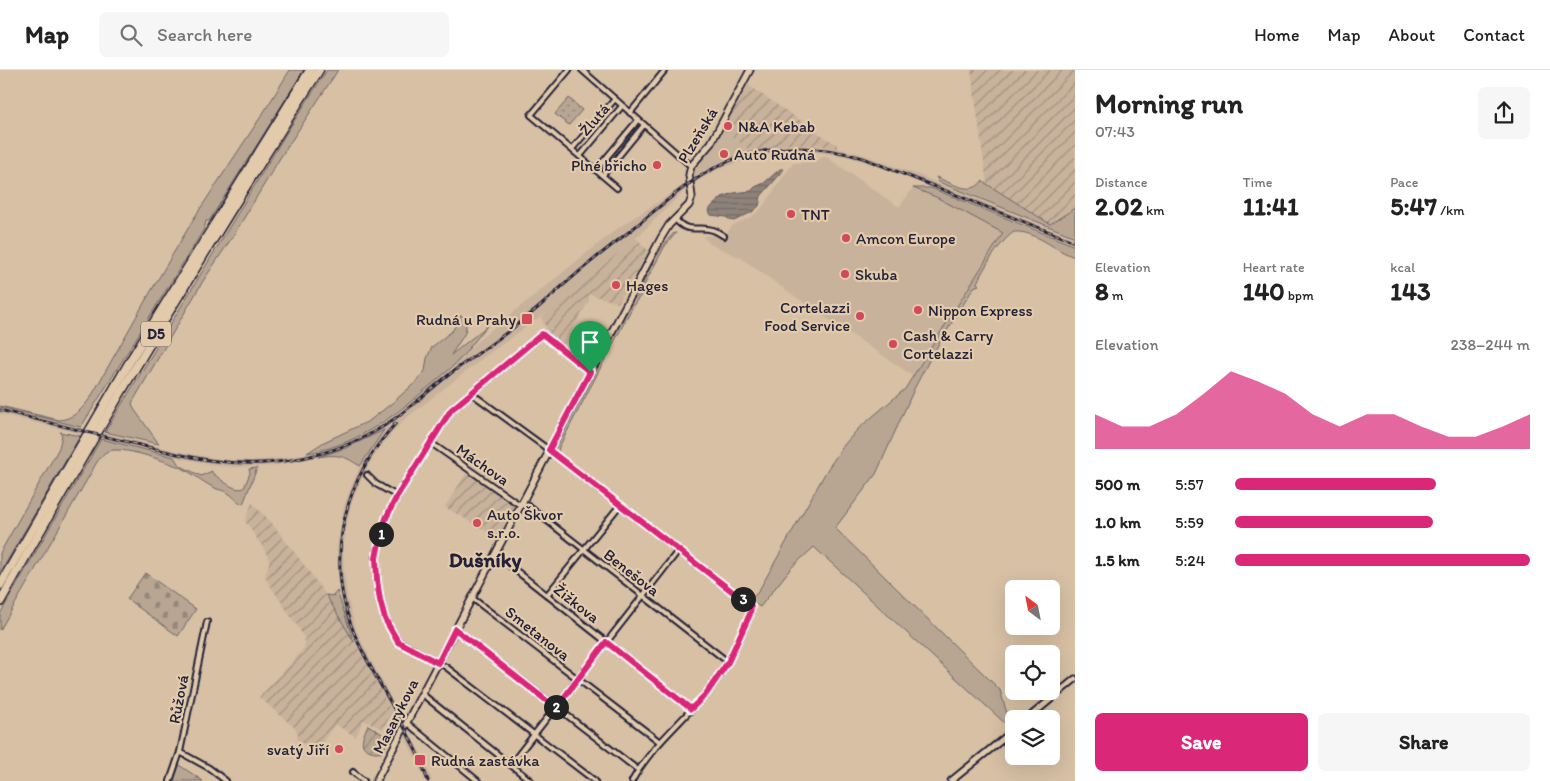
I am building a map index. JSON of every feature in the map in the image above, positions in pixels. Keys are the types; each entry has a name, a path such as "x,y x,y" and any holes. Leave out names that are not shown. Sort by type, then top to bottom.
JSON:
{"highway":[{"name":"D5","path":"0,585 133,356 310,70"},
{"name":"D5","path":"0,602 185,286 319,70"}],"main road":[{"name":"Plzeňská","path":"661,238 669,225 689,205 692,197 689,174 691,166 711,143 750,70"},
{"name":"Masarykova","path":"376,781 661,238"}],"street":[{"path":"569,70 532,115 580,156"},
{"path":"582,70 691,166"},
{"path":"630,113 665,70"},
{"path":"572,149 615,99"},
{"name":"Žlutá","path":"617,188 580,156 622,106"},
{"name":"Žlutá","path":"596,170 638,120"},
{"path":"602,175 644,125"},
{"path":"675,219 685,228 712,230 724,236"},
{"path":"590,372 542,334 451,410 397,496 386,518 376,558 380,600 385,619 398,642 446,667 595,781"},
{"path":"471,393 549,450 751,606 750,614 728,662 706,694 660,742 638,770 632,781"},
{"name":"Máchova","path":"431,443 521,504"},
{"path":"367,475 376,484 397,496"},
{"name":"Benešova","path":"521,504 527,505 728,662"},
{"path":"547,595 620,506"},
{"path":"511,764 678,550"},
{"name":"Žižkova","path":"494,554 691,709"},
{"name":"Smetanova","path":"472,598 660,742"},
{"name":"Růžová","path":"170,781 180,752 206,622"},
{"path":"455,629 638,770"},
{"path":"1038,710 1075,679"},
{"path":"422,694 532,781"},
{"path":"407,723 478,781"},
{"path":"951,781 1005,737"},
{"path":"180,752 209,768 226,781"},
{"path":"353,772 364,781"}],"shaded area":[{"path":"971,70 1075,70 1075,208 1057,221 1050,224 987,184"},
{"path":"748,85 837,144 837,148 789,144 751,151 721,129"},
{"path":"721,129 751,151 773,146 803,144 833,147 864,155 921,176 1075,239 1075,246 878,166 846,156 818,152 789,151 750,158 717,170 683,192 636,238 547,312 487,355 405,419 380,447 365,471 355,494 350,508 343,548 344,572 348,601 356,629 423,758 432,781 425,781 417,761 356,644 346,618 339,589 337,548 344,506 359,468 383,431 346,448 318,457 274,466 236,467 184,459 0,414 0,407 185,453 220,459 250,461 290,457 344,442 372,429 396,414 438,379 480,339 618,228 692,178 691,171 713,145"},
{"path":"825,156 899,207 913,188 936,197 1003,232 913,376 741,258 710,244 703,236 715,235 722,239 733,225 751,217 761,209 793,163 814,162"},
{"path":"780,169 783,169 783,171 761,196 759,206 752,212 734,221 726,217 711,215 709,211 711,207 722,197 751,191"},
{"path":"636,238 649,251 618,303 589,294 589,301 562,347 548,334 541,318"},
{"path":"467,472 515,505 498,538 445,507"},
{"path":"252,503 271,522 311,574 356,644 392,713 383,729 363,720 356,737 335,724 315,752 297,739 296,729 259,697 294,660 304,648 305,643 298,627 265,578 269,562 268,557 245,521"}],"green space":[{"path":"290,70 304,70 209,221 206,221 204,229 81,427 0,407 59,420 69,418 85,405 196,215"},
{"path":"327,70 338,70 203,281 132,403 134,409 159,444 105,432 287,132"},
{"path":"569,98 582,110 569,125 555,114"},
{"path":"936,177 966,188 978,186 982,181 1050,224 1075,208 1075,237 939,182"},
{"path":"913,188 931,188 1075,246 1075,257 1037,237 1022,232 1014,232 1004,241 983,271 977,283 979,285 974,287 932,355 915,387 876,474 835,528 1000,690 1006,710 1005,723 814,547 791,568 760,607 745,597 752,598 758,592 827,470 844,445 858,429 905,389 1003,233 936,197"},
{"path":"674,233 676,233 665,246 646,281 642,294 634,304 559,447 558,454 553,451 629,305 641,294 644,280 653,262"},
{"path":"461,315 467,321 465,333 451,355 487,326 462,357 446,372 399,411 371,430 340,444 307,453 324,442 369,421 416,382 425,371 427,358 432,347 453,330"},
{"path":"384,430 360,466 340,456 318,457 346,448"},
{"path":"60,432 80,436 0,573 0,553 59,448 62,435"},
{"path":"101,439 174,457 179,465 201,476 212,471 212,473 232,487 240,489 244,488 250,473 249,469 257,468 243,504 227,492 213,487 184,469 167,462 122,450 106,452 96,464 0,630 0,614"},
{"path":"145,573 196,609 178,636 127,599"},
{"path":"337,591 354,642 326,595 333,596"},
{"path":"368,725 390,739 381,753 368,750 363,745 363,737"},
{"path":"179,765 203,781 174,781"}],"railway":[{"path":"0,410 208,460 270,463 305,457 345,446 370,434 402,413 455,370 524,320 587,265 665,202 702,175 745,155 779,149 813,149 863,158 1075,242"},
{"path":"396,423 377,447 362,472 350,499 343,527 340,555 341,584 347,613 358,642 405,728 428,781"}],"place":[{"name":"N&A Kebab","path":"728,126"},
{"name":"Auto Rudná","path":"724,154"},
{"name":"Plné břicho","path":"657,165"},
{"name":"TNT","path":"791,214"},
{"name":"Amcon Europe","path":"846,238"},
{"name":"Skuba","path":"845,274"},
{"name":"Hages","path":"616,285"},
{"name":"Nippon Express","path":"918,310"},
{"name":"Cortelazzi Food Service","path":"860,316"},
{"name":"Rudná u Prahy","path":"527,319"},
{"name":"Cash & Carry Cortelazzi","path":"893,344"},
{"name":"Auto Škvor s.r.o.","path":"477,523"},
{"name":"svatý Jiří","path":"339,749"},
{"name":"Rudná zastávka","path":"420,760"}],"district":[{"name":"Dušníky","path":"485,560"}],"route":[{"path":"542,334 590,372 549,450 751,606 750,614 728,662 706,694 691,709 606,642 556,708 455,629 438,663 398,642 385,619 377,580 376,558 386,518 397,496 451,410 542,334"}]}
